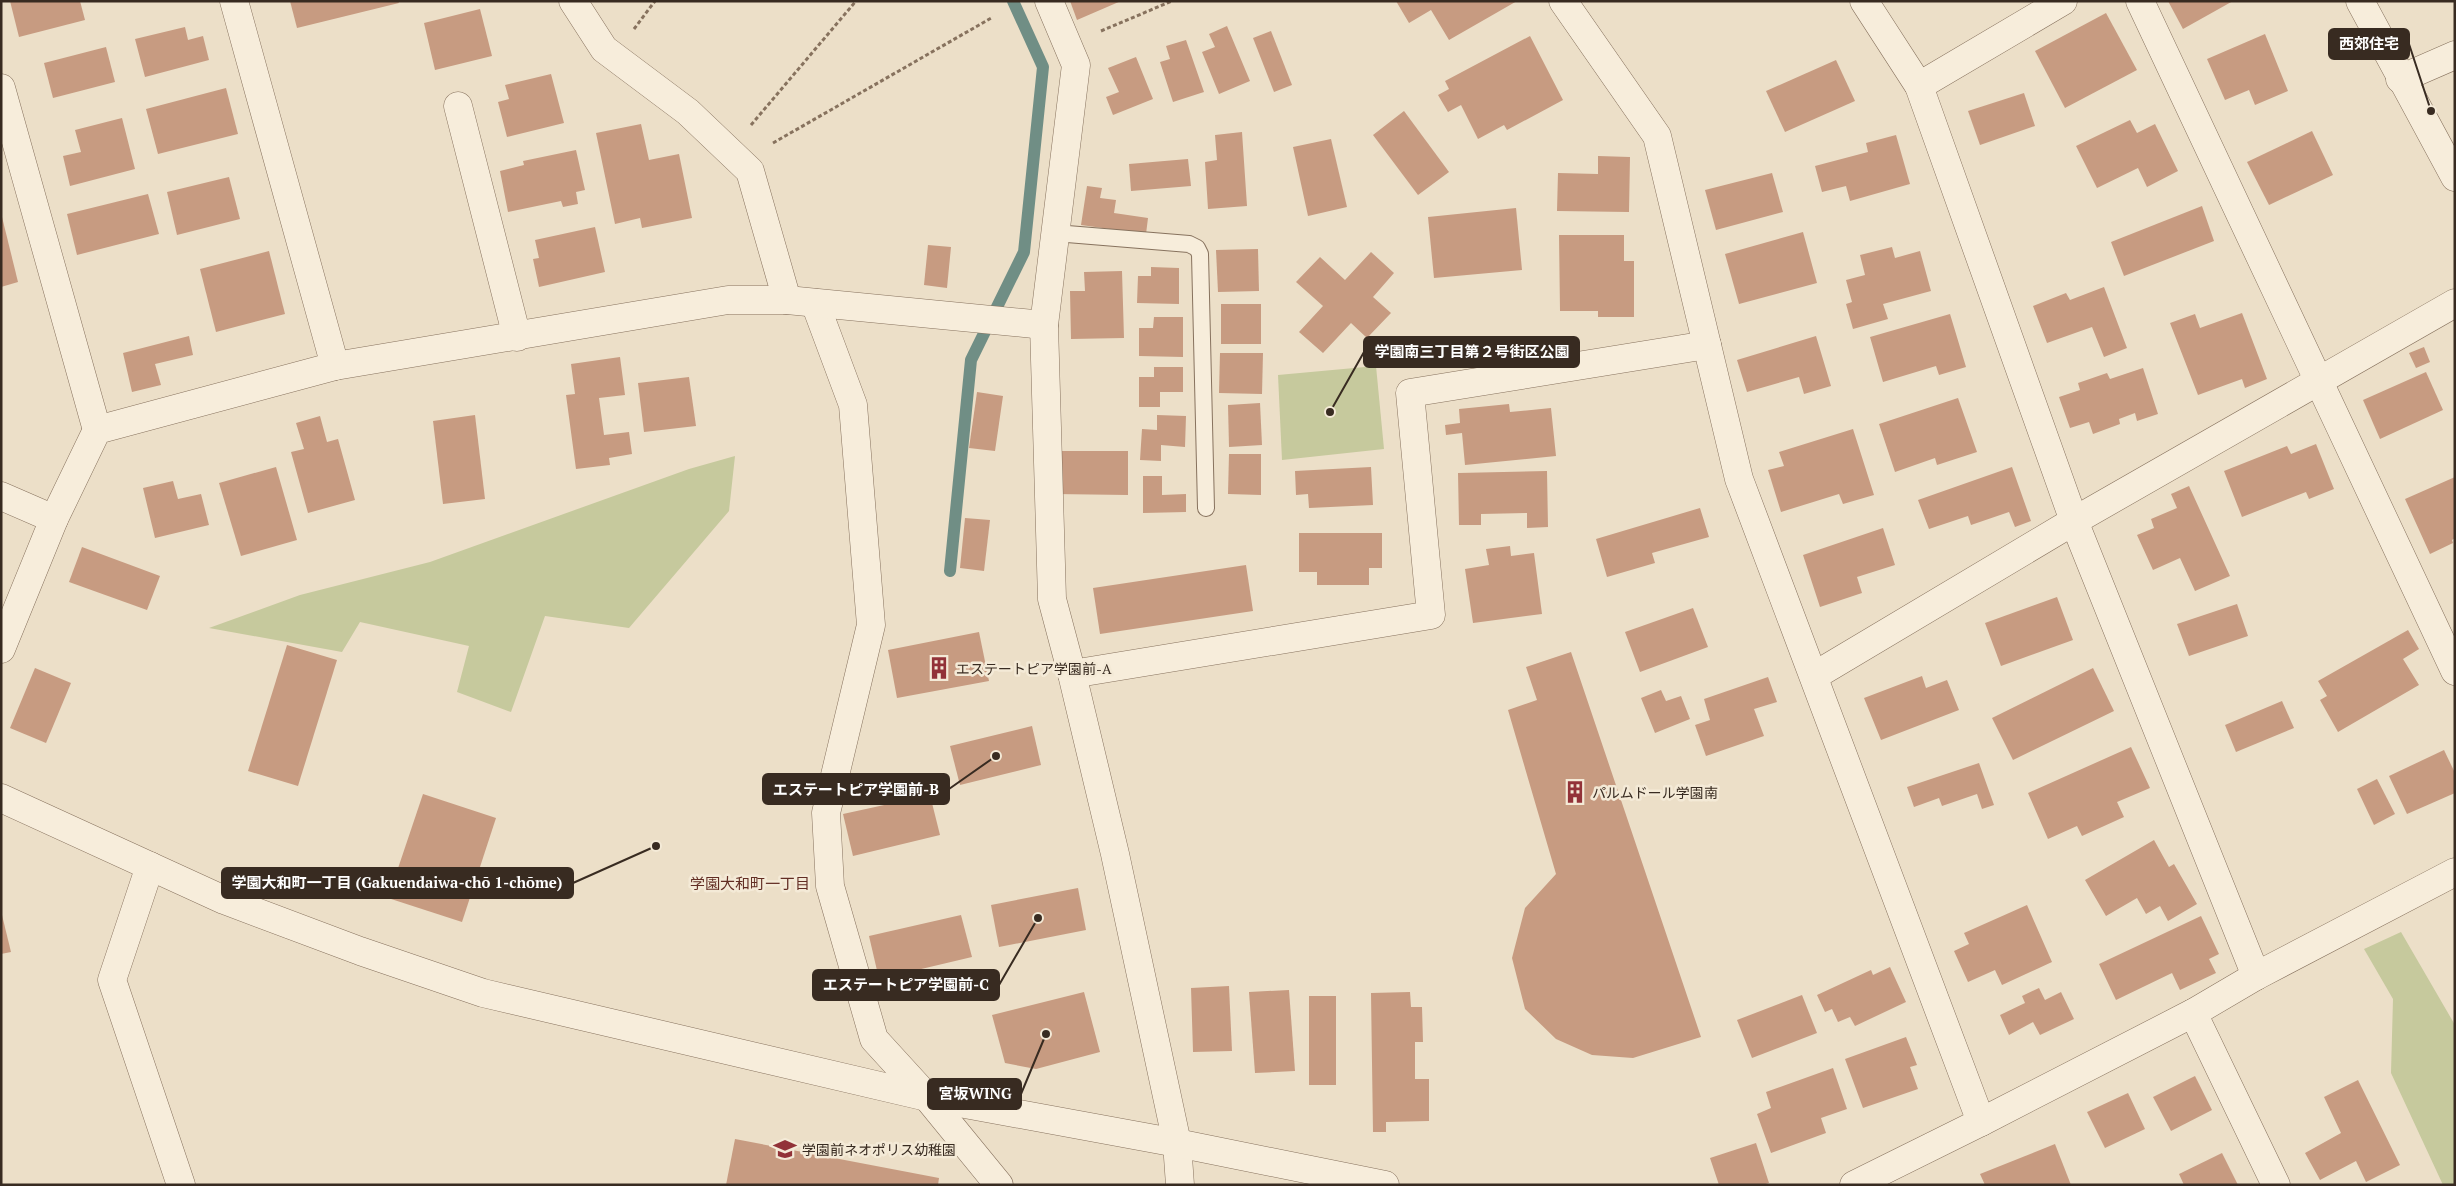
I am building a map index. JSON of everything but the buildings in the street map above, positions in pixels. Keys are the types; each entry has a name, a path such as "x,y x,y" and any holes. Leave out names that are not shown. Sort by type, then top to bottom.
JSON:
{"street":[{"path":"234,1 335,366"},
{"path":"573,1 604,49 688,112 750,171 787,300"},
{"path":"1049,1 1076,65 1044,325 1052,599 1115,854 1177,1143 1180,1185"},
{"path":"1563,1 1658,136 1739,479 1981,1122"},
{"path":"1864,1 1919,86 2074,521 2256,976"},
{"path":"1919,86 2063,1"},
{"path":"2140,1 2455,671"},
{"path":"2360,1 2400,79 2455,177"},
{"path":"2400,79 2455,55"},
{"path":"1,88 97,430 54,519 1,649"},
{"path":"458,106 517,337"},
{"path":"97,430 335,366 517,337 728,300 787,300 1044,325"},
{"path":"815,303 853,405 871,625 826,813 830,886 874,1039 927,1097 999,1185"},
{"path":"1814,676 2074,521 2455,303"},
{"path":"1072,674 1431,614 1410,393 1707,345"},
{"path":"1,496 54,519"},
{"path":"1,798 233,903 483,993 927,1097 1177,1143 1386,1185"},
{"path":"150,866 112,980 181,1185"},
{"path":"1854,1185 2193,1013 2256,976 2455,872"},
{"path":"2193,1013 2276,1185"}],"lane":[{"path":"1055,233 1190,244 1197,248 1200,254 1206,508"}],"path":[{"path":"735,156 856,1"},
{"path":"1067,44 1172,1"},
{"path":"735,156 994,17"}],"green space":[{"path":"1376,366 1384,449 1282,460 1278,375"},
{"path":"735,456 729,511 629,628 545,616 511,712 457,692 469,646 360,622 342,652 209,628 300,595 430,562 689,469"},
{"path":"2401,932 2455,1025 2455,1185 2443,1185 2391,1073 2393,999 2364,949"}],"waterway":[{"path":"950,571 971,360 1024,252 1043,67 1013,1"}],"place":[{"name":"西郊住宅","path":"2431,111"},
{"name":"学園南三丁目第２号街区公園","path":"1330,412"},
{"name":"エステートピア学園前-A","path":"939,668"},
{"name":"エステートピア学園前-B","path":"996,756"},
{"name":"パルムドール学園南","path":"1575,792"},
{"name":"学園大和町一丁目 (Gakuendaiwa-chō 1-chōme)","path":"656,846"},
{"name":"エステートピア学園前-C","path":"1038,918"},
{"name":"宮坂WING","path":"1046,1034"},
{"name":"学園前ネオポリス幼稚園","path":"785,1149"}],"district":[{"name":"学園大和町一丁目","path":"750,883"}]}
